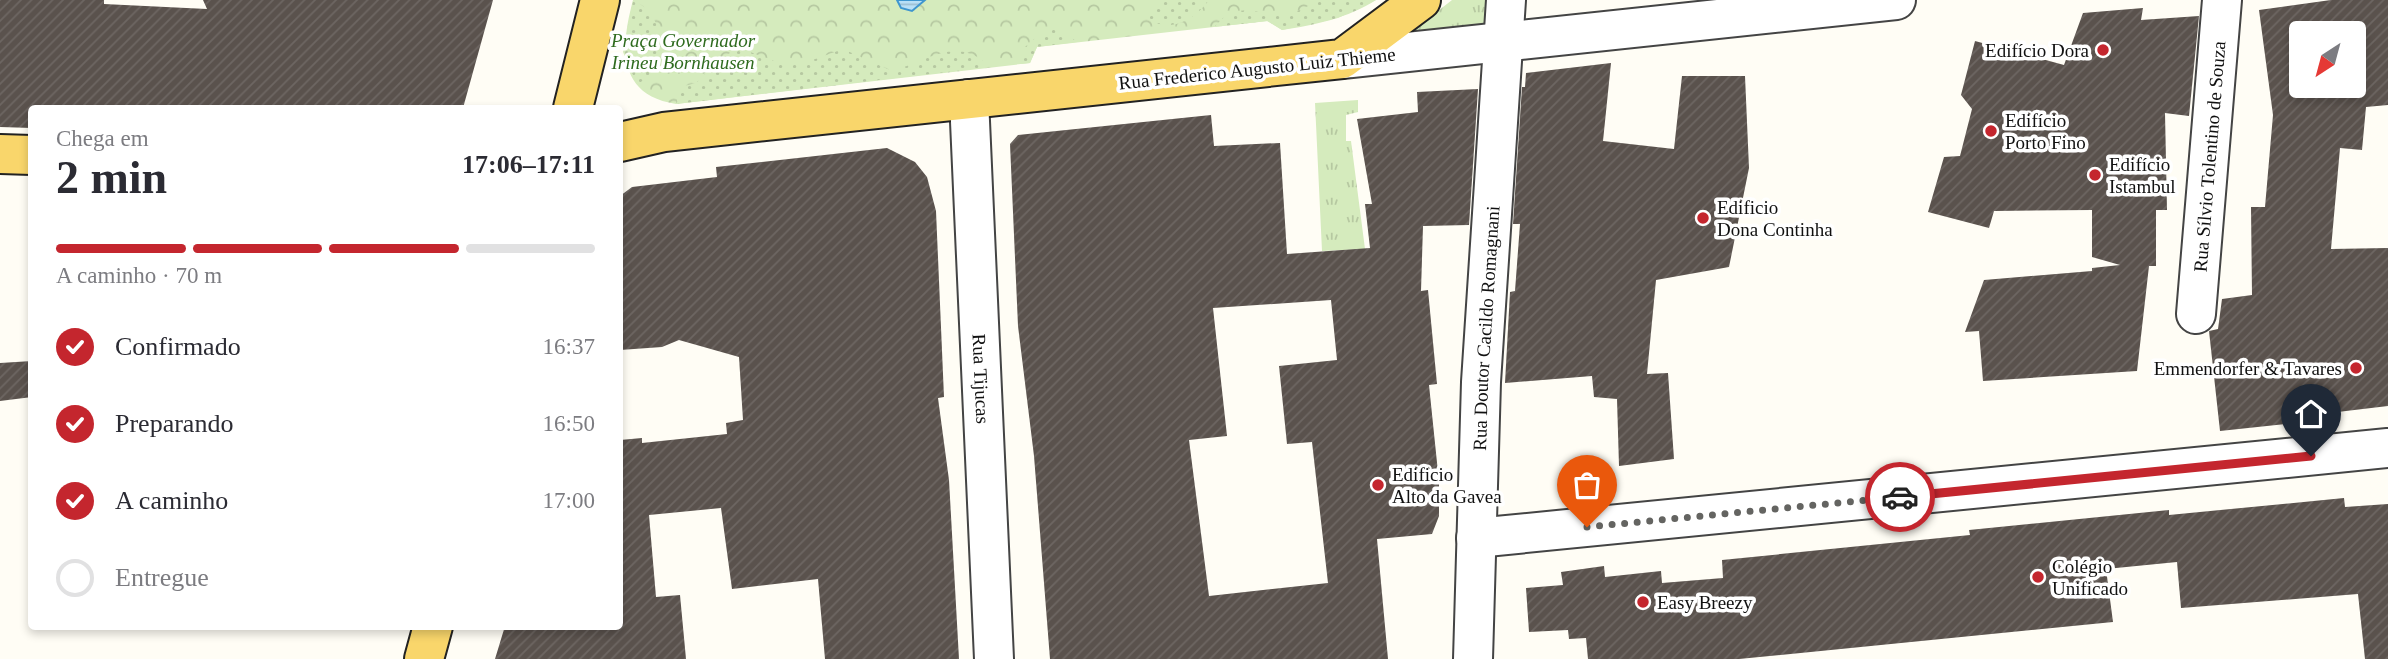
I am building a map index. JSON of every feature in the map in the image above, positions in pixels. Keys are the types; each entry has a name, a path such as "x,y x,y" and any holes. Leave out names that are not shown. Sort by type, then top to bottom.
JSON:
{"main road":[{"path":"574,105 600,0"},
{"path":"1342,59 1421,0"},
{"name":"Rua Frederico Augusto Luiz Thieme","path":"623,141 664,132 1342,59"},
{"path":"0,154 28,155"},
{"path":"424,659 432,630"}],"street":[{"name":"Rua Doutor Cacildo Romagnani","path":"1473,659 1482,369 1506,0"},
{"name":"Rua Frederico Augusto Luiz Thieme","path":"1342,59 1896,0"},
{"name":"Rua Sílvio Tolentino de Souza","path":"2196,314 2222,0"},
{"name":"Rua Tijucas","path":"969,99 993,659"},
{"path":"1476,538 2388,448"}],"green space":[{"name":"Praça Governador Irineu Bornhausen","path":"633,0 1376,0 1338,18 1282,30 1267,21 1037,47 1030,63 676,104 656,99 642,90 633,79 628,66 626,34"},
{"path":"1162,0 1209,0 1190,18 1166,25 1149,20 1148,16"},
{"path":"1376,0 1343,16 1282,30 1268,21 1214,27 1229,12 1248,10 1286,17 1316,2"},
{"path":"1452,0 1487,0 1484,26 1411,35 1415,29"},
{"path":"633,1 649,12 659,31 661,42 659,63 655,72 637,84 623,52"},
{"path":"1047,28 1063,31 1077,42 1037,47 1030,63 1021,64 1025,47"},
{"path":"843,49 892,71 954,51 978,57 989,67 676,104 680,87 696,83 724,56 732,52 745,50 774,61 807,62"},
{"path":"1358,100 1358,112 1346,115 1346,141 1351,141 1365,249 1322,251 1315,103"}],"water":[{"path":"897,0 925,0 912,11 901,8"}],"building":[{"path":"0,0 104,0 104,4 207,9 203,0 493,0 464,105 28,105 28,128 0,127"},
{"path":"2331,0 2388,0 2388,105 2366,107 2362,150 2340,148 2331,249 2388,248 2388,406 2304,416 2305,422 2220,431 2209,331 2218,329 2222,299 2252,295 2251,207 2265,207 2273,115 2259,10"},
{"path":"2143,8 2141,20 2199,16 2189,116 2165,113 2167,210 2156,210 2156,266 2149,266 2137,371 1983,381 1979,331 1965,332 1984,280 2092,271 2092,268 2120,265 2092,257 2092,210 1994,211 1989,228 1928,212 1944,157 1960,156 1972,109 1961,95 1975,41 2064,65 2083,13"},
{"path":"1611,63 1603,141 1674,149 1682,76 1745,76 1749,168 1729,267 1656,280 1647,374 1668,373 1674,459 1619,466 1617,399 1594,397 1592,376 1505,383 1510,292 1515,291 1520,224 1513,224 1522,87 1525,87 1526,73"},
{"path":"1478,89 1469,225 1423,226 1421,291 1428,290 1437,384 1429,385 1439,482 1439,516 1432,534 1377,539 1388,659 1050,659 1034,456 1018,326 1010,144 1018,135 1211,115 1214,146 1280,143 1287,254 1370,248 1365,204 1372,204 1357,119 1418,112 1417,92","holes":["1331,300 1337,360 1279,366 1287,444 1312,442 1328,583 1209,596 1189,440 1227,436 1213,308"]},
{"path":"887,148 915,162 927,177 936,211 944,397 938,398 949,480 959,659 825,659 818,579 732,589 721,508 649,515 656,597 680,595 686,659 495,659 504,630 623,630 623,440 642,438 642,443 727,434 726,423 743,420 739,357 679,340 662,347 623,350 623,194 632,187 717,177 716,167"},
{"path":"28,361 28,398 0,401 0,363"},
{"name":"Colégio Unificado","path":"2344,498 2345,507 2388,504 2388,659 2365,659 2358,594 2181,608 2177,562 2106,569 2113,622 1739,659 1588,659 1586,638 1569,639 1568,630 1529,632 1526,588 1563,585 1561,572 1604,566 1605,577 1661,571 1662,583 1723,578 1722,560 1970,535 1969,530 2169,510 2169,515"}],"way so far":[{"path":"1587,527 1900,497"}],"place":[{"name":"Edifício Dora","path":"2103,50"},
{"name":"Edifício Porto Fino","path":"1991,131"},
{"name":"Edifício Istambul","path":"2095,175"},
{"name":"Edificio Dona Continha","path":"1703,218"},
{"name":"Emmendorfer & Tavares","path":"2356,368"},
{"name":"Edificio Alto da Gavea","path":"1378,485"},
{"name":"Colégio Unificado","path":"2038,577"},
{"name":"Easy Breezy","path":"1643,602"}],"route":[{"path":"1900,497 2311,456"}]}
